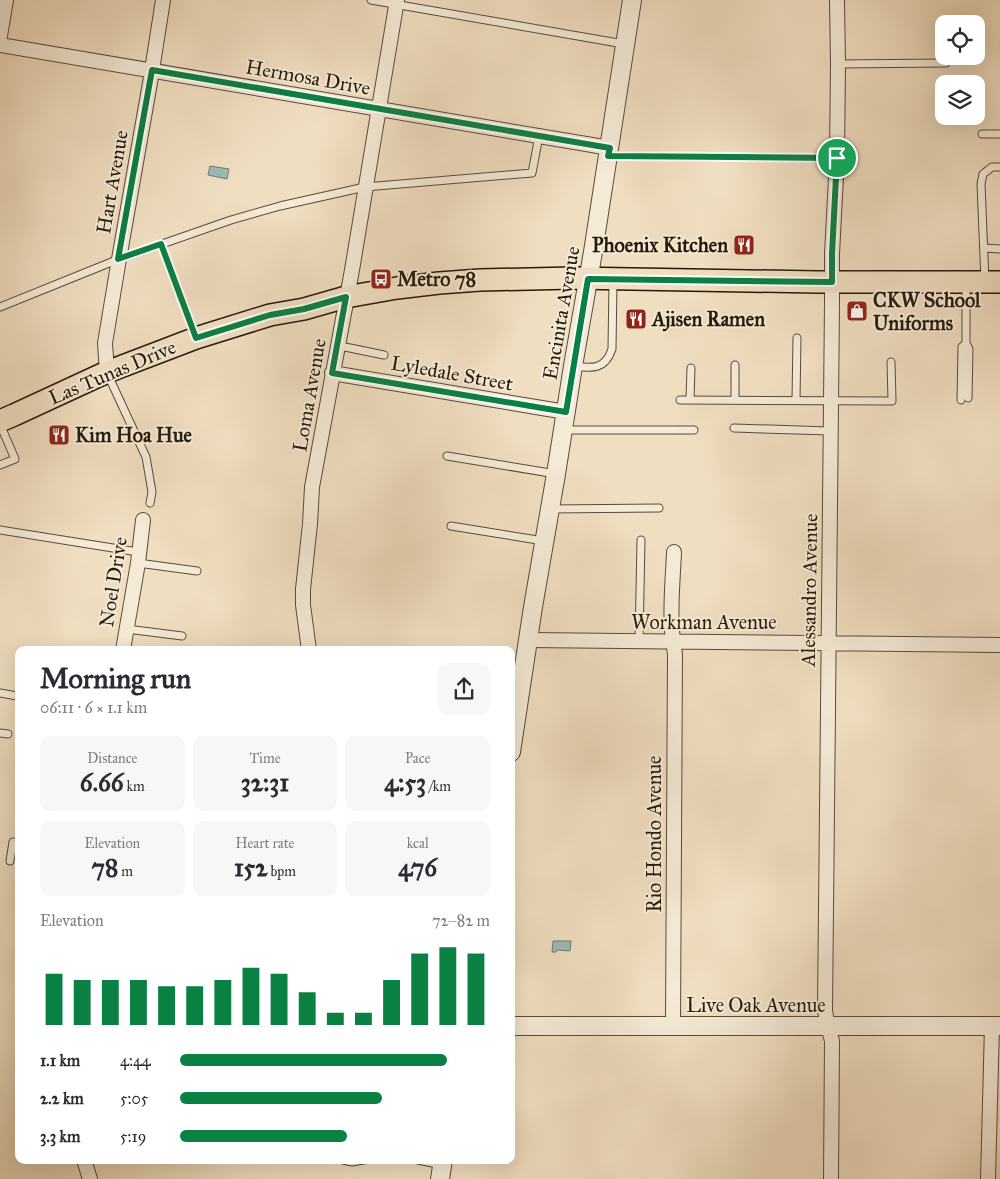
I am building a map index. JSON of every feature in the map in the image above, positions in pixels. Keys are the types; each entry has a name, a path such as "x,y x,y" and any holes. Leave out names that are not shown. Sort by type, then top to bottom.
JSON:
{"main road":[{"name":"Las Tunas Drive","path":"0,422 107,372 196,338 270,315 304,309 346,297 397,288 480,280 613,278 832,282 984,282"}],"street":[{"path":"0,36 6,0"},
{"name":"Hart Avenue","path":"107,372 105,342 163,0"},
{"name":"Encinita Avenue","path":"515,709 545,541 632,0"},
{"name":"Alessandro Avenue","path":"831,1179 832,1041 826,1011 832,254 837,158 838,64 836,0"},
{"name":"Loma Avenue","path":"308,646 302,589 310,524 312,488 396,2"},
{"name":"Hermosa Drive","path":"0,45 539,136 609,152"},
{"name":"Lyledale Street","path":"332,373 566,412"},
{"name":"Noel Drive","path":"124,646 138,558 142,520"},
{"name":"Rio Hondo Avenue","path":"673,1026 674,642 672,632 672,596 674,552"},
{"name":"Workman Avenue","path":"528,640 1000,645"},
{"name":"Live Oak Avenue","path":"515,1026 996,1026"},
{"path":"988,1179 996,1026"},
{"path":"85,1164 90,1179"}],"lane":[{"path":"371,0 396,2 624,44"},
{"path":"838,64 935,63"},
{"path":"982,134 1000,134"},
{"path":"0,307 118,259 231,220 280,206 365,187 532,173 539,136"},
{"path":"609,152 837,158"},
{"path":"964,399 962,347 966,343 984,282 981,184 983,174 992,167 1000,167"},
{"path":"161,244 196,338"},
{"path":"984,248 1000,248"},
{"path":"573,366 596,367 603,363 611,354 613,278"},
{"path":"796,400 797,338"},
{"path":"338,346 384,355"},
{"path":"680,400 892,401 891,362"},
{"path":"734,365 735,399"},
{"path":"690,400 691,368"},
{"path":"107,372 146,457 152,492 150,503"},
{"path":"0,422 15,459 0,465"},
{"path":"734,428 830,431"},
{"path":"563,430 694,430"},
{"path":"447,456 556,474"},
{"path":"550,509 659,508"},
{"path":"451,526 545,541"},
{"path":"0,530 197,571"},
{"path":"639,642 641,540"},
{"path":"126,629 182,636"},
{"path":"0,693 15,696"},
{"path":"0,733 8,734"},
{"path":"10,860 15,853 13,842"},
{"path":"430,1164 442,1168"}],"water":[{"path":"210,166 229,169 227,179 208,175"},
{"path":"553,941 571,941 570,951 557,950 552,952"}],"place":[{"name":"Phoenix Kitchen","path":"744,245"},
{"name":"Metro 78","path":"381,279"},
{"name":"CKW School Uniforms","path":"857,311"},
{"name":"Ajisen Ramen","path":"636,319"},
{"name":"Kim Hoa Hue","path":"59,435"}],"route":[{"path":"152,70 610,148 608,156 837,158 832,282 588,279 566,412 332,373 346,297 304,309 270,315 196,338 161,244 118,259 152,70"}]}
